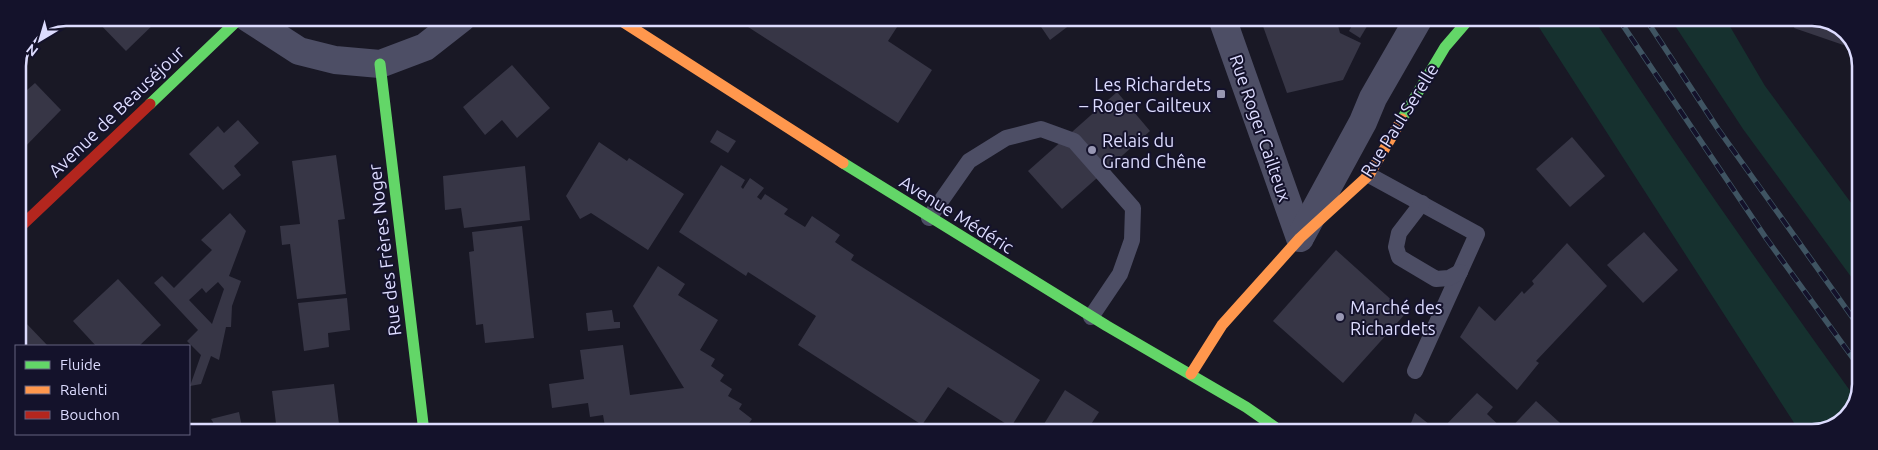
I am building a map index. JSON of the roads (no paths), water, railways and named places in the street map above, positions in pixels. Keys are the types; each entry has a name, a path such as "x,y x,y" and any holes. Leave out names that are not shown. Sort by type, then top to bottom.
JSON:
{"street":[{"name":"Avenue de Beauséjour","path":"26,221 232,26"},
{"path":"260,26 299,51 335,60 380,64 425,47 452,26"},
{"name":"Avenue Médéric","path":"629,26 929,218 1091,317 1246,407 1270,424"},
{"name":"Rue Roger Cailteux","path":"1225,26 1300,238"},
{"name":"Rue Paul Serelle","path":"1300,238 1392,64 1414,26"},
{"name":"Rue Paul Serelle","path":"1191,374 1222,325 1300,238 1369,175 1430,70 1464,26"},
{"name":"Rue des Frères Noger","path":"380,64 423,424"}],"lane":[{"path":"929,218 969,161 1006,138 1041,130 1074,141 1133,208 1132,240 1120,274 1091,317"},
{"path":"1369,175 1422,202 1477,234 1415,371"},
{"path":"1422,202 1399,233 1396,246 1399,256 1436,279 1449,278 1460,272"}],"railway":[{"path":"1623,26 1766,238 1852,357"},
{"path":"1650,26 1718,129 1852,317"}],"place":[{"name":"Les Richardets – Roger Cailteux","path":"1221,94"},
{"name":"Relais du Grand Chêne","path":"1092,150"},
{"name":"Marché des Richardets","path":"1340,317"}]}
